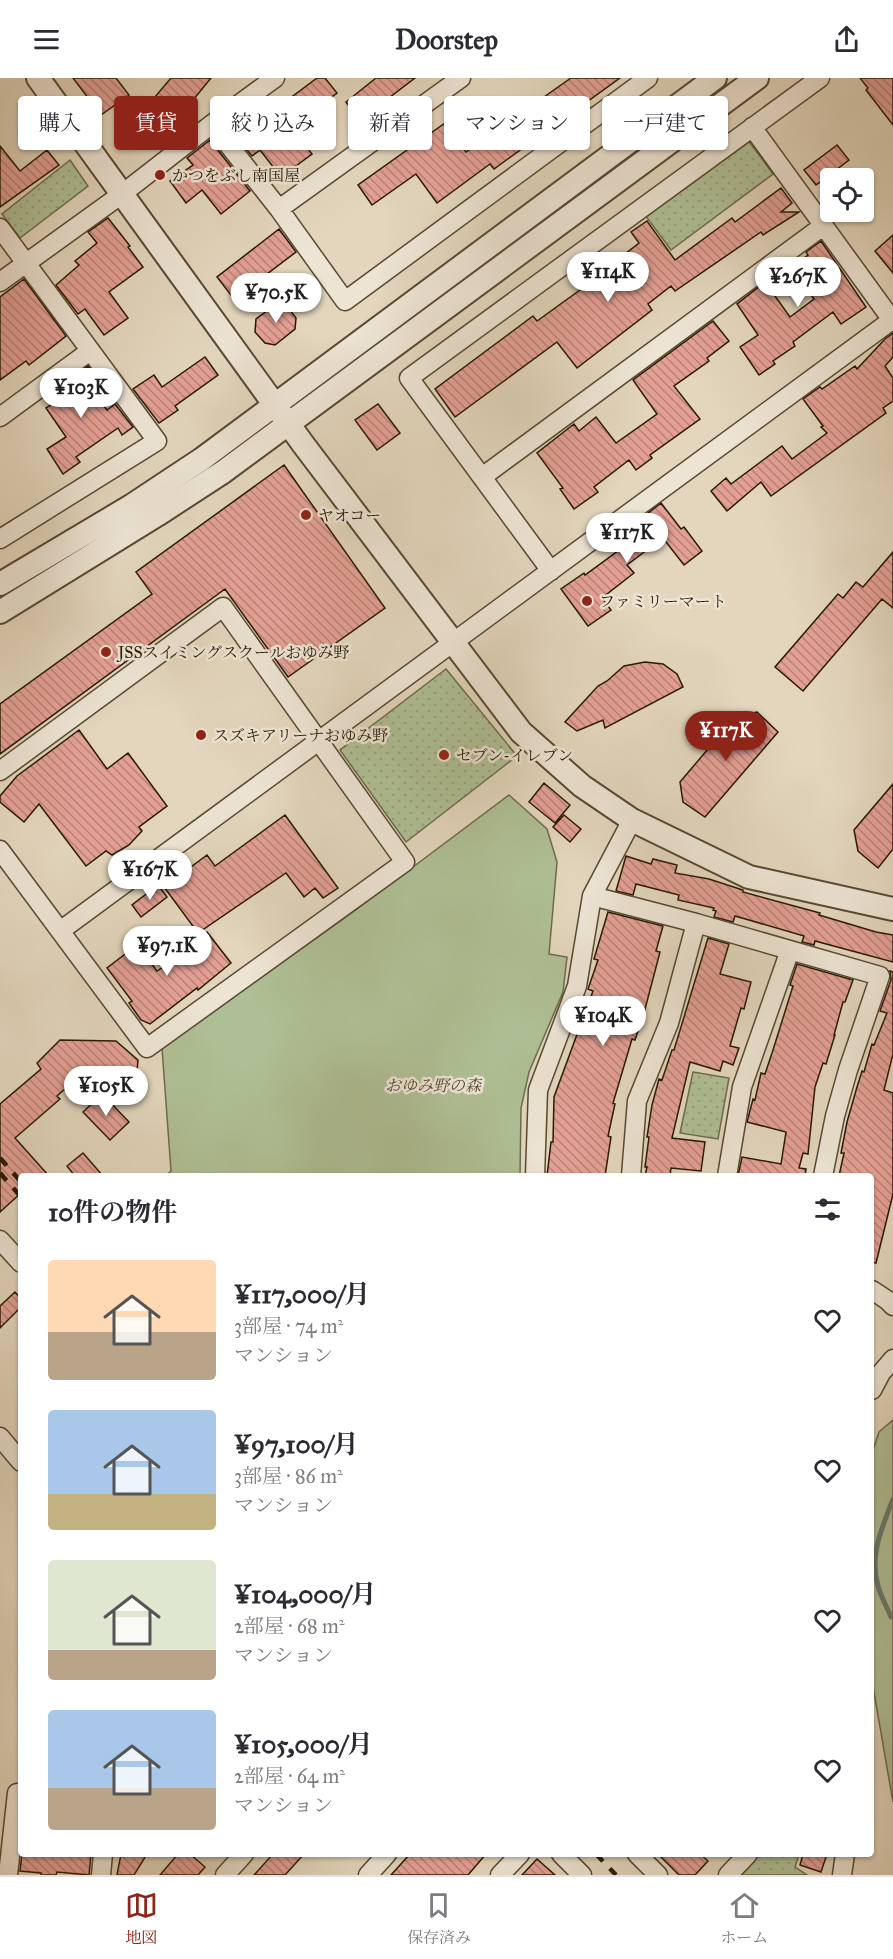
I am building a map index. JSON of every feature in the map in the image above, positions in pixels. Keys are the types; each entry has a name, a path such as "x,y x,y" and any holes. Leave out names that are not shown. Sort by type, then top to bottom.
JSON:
{"street":[{"path":"38,78 289,425 521,732 582,786 632,820 749,877 893,909"},
{"path":"250,96 275,78"},
{"path":"279,209 461,78"},
{"path":"232,150 279,209 345,301 648,78"},
{"path":"0,584 131,506 202,459 715,78"},
{"path":"0,612 158,515 223,472 757,78"},
{"path":"551,571 409,378 820,78"},
{"path":"0,282 123,194 210,126"},
{"path":"60,931 892,320 752,127"},
{"path":"482,477 823,226"},
{"path":"0,228 157,441 0,539"},
{"path":"0,417 90,351"},
{"path":"0,771 223,607 405,862 147,1048 0,850"},
{"path":"535,1173 538,1090 577,987 592,896 632,820"},
{"path":"592,896 696,923 887,978 848,1070 835,1116 824,1173"},
{"path":"631,1173 637,1101 669,1023 696,923"},
{"path":"728,1173 742,1087 790,950"},
{"path":"0,1240 18,1260"},
{"path":"874,1291 891,1299"},
{"path":"874,1386 881,1373 893,1359"},
{"path":"0,1437 18,1458"},
{"path":"0,1802 18,1793"},
{"path":"8,1875 18,1800"},
{"path":"101,1875 103,1857"},
{"path":"225,1875 241,1857"},
{"path":"368,1875 384,1857"},
{"path":"500,1875 517,1857"},
{"path":"564,1857 582,1875"},
{"path":"640,1857 658,1875"},
{"path":"728,1875 745,1857"},
{"path":"842,1875 845,1857"}],"green space":[{"path":"745,136 773,174 671,250 642,211"},
{"path":"70,160 88,186 20,238 2,214"},
{"path":"446,669 517,756 406,842 340,750"},
{"name":"おゆみ野の森","path":"509,795 547,829 557,862 549,954 567,957 563,992 529,1072 521,1108 520,1173 169,1173 171,1171 162,1048 353,912"},
{"path":"693,1072 729,1078 718,1139 680,1133"},
{"path":"893,1420 893,1802 874,1693 874,1447 879,1432"},
{"path":"747,1857 798,1857 795,1867 807,1875 730,1875"}],"building":[{"path":"73,78 116,78 129,95 114,96 114,106 102,114 102,96 87,96"},
{"path":"171,78 211,78 196,96 156,96"},
{"path":"317,78 325,78 337,93 333,96 293,96"},
{"path":"376,78 415,78 391,96 354,96"},
{"path":"571,78 620,78 590,100 590,96 545,96"},
{"path":"860,78 893,78 893,125 866,90 868,88"},
{"path":"444,124 444,150 465,150 466,152 469,150 520,150 494,169 490,164 437,203 416,174 372,205 358,185 407,150 432,150 432,132"},
{"path":"210,140 210,150 218,150 250,191 221,214 202,190 186,203 170,181 193,165 187,158"},
{"path":"837,145 849,160 838,168 820,168 820,182 816,185 804,170"},
{"path":"0,146 20,171 47,150 59,165 0,207"},
{"path":"247,150 260,150 252,156"},
{"path":"260,150 309,150 312,154 281,177"},
{"path":"781,188 792,203 781,212 799,212 763,235 761,232 675,291 671,286 648,304 652,310 577,368 557,342 455,417 435,389 533,316 537,321 609,269 608,267 639,243 631,232 647,221 675,260 732,218 735,222"},
{"path":"108,218 143,267 109,292 128,318 104,335 85,309 78,314 56,285 79,265 75,261 97,243 88,232"},
{"path":"279,229 296,252 234,299 217,277"},
{"path":"893,235 893,273 875,251"},
{"path":"821,241 866,307 841,324 833,312 793,342 795,346 773,361 775,364 759,375 740,347 758,335 737,304 765,282 790,317 814,299 791,268 808,255 806,252"},
{"path":"24,279 66,336 29,365 26,361 0,380 0,297"},
{"path":"282,300 296,318 295,329 275,345 265,343 255,332 256,319"},
{"path":"713,321 729,341 707,358 709,361 674,386 700,419 650,455 652,458 636,470 629,460 594,487 598,492 574,509 560,489 563,488 537,453 574,424 579,431 596,417 616,443 657,414 633,380"},
{"path":"893,333 893,357 885,366 893,378 893,401 883,408 886,413 771,496 761,482 727,511 711,491 726,478 731,484 782,446 792,459 827,433 803,399 855,366 857,369"},
{"path":"205,357 218,375 175,406 178,410 159,423 133,389 154,375 162,387"},
{"path":"88,366 96,377 87,383 107,410 115,404 133,427 122,435 118,428 76,457 80,462 63,474 47,449 66,437 46,408 52,404 46,397"},
{"path":"378,404 400,433 377,450 355,420"},
{"path":"284,465 385,608 288,677 225,589 0,754 0,704 152,594 136,572"},
{"path":"661,503 681,529 684,527 702,551 684,565 663,538 627,565 634,573 602,598 611,610 588,626 561,589 584,573 585,575 630,542 628,539 652,521 647,514"},
{"path":"893,552 893,608 882,599 803,691 775,667 838,594 843,598 856,582 863,587"},
{"path":"645,662 663,664 677,674 683,687 605,728 603,720 577,731 565,722 598,686 624,666"},
{"path":"757,712 778,732 705,817 683,802 680,782 736,716"},
{"path":"79,730 107,769 128,753 167,806 139,827 142,831 129,845 112,855 106,851 86,866 39,804 24,822 0,802 0,796 17,776"},
{"path":"544,783 570,805 555,823 529,802"},
{"path":"893,784 893,849 878,868 858,851 854,830"},
{"path":"285,815 338,888 323,898 315,888 304,897 286,873 198,933 164,887 207,855 215,866"},
{"path":"564,815 581,829 570,842 553,827"},
{"path":"626,856 651,864 653,859 677,865 675,873 709,879 743,890 743,892 820,913 819,915 876,932 893,935 893,962 815,941 814,945 802,942 804,936 735,916 733,922 714,917 716,911 713,910 714,908 678,900 679,895 636,884 633,895 616,891"},
{"path":"158,885 167,897 141,917 132,905"},
{"path":"608,912 663,926 656,951 660,952 644,1013 635,1040 632,1039 613,1103 615,1104 608,1136 611,1137 605,1173 547,1173 551,1142 553,1142 554,1097 593,991 588,989 598,960 594,959"},
{"path":"207,932 231,963 150,1024 141,1020 129,1003 132,1001 107,968 137,945 157,971 195,945 193,942"},
{"path":"708,938 729,944 720,974 751,982 730,1046 739,1048 733,1065 723,1061 720,1071 690,1062 672,1138 705,1142 701,1171 671,1168 670,1173 646,1173 649,1137 647,1137 652,1105 659,1079 662,1080 672,1050 674,1050"},
{"path":"797,964 853,980 845,1002 843,1002 826,1064 823,1063 815,1087 808,1154 803,1153 799,1168 806,1169 805,1173 739,1173 742,1157 781,1164 786,1132 747,1122 761,1073 765,1074 773,1050 793,986 790,985"},
{"path":"890,971 893,972 893,1054 884,1090 893,1093 893,1194 876,1263 874,1262 874,1173 840,1173 847,1122 862,1071 864,1072 872,1044 874,1045 887,1013 880,1011 891,980"},
{"path":"60,1040 116,1041 138,1060 137,1071 109,1097 83,1073 57,1096 60,1099 15,1138 46,1173 18,1173 18,1196 0,1212 0,1104 41,1069 37,1063"},
{"path":"102,1094 129,1122 110,1140 83,1112"},
{"path":"83,1153 100,1173 73,1173 67,1166"},
{"path":"15,1292 18,1296 18,1310 0,1328 0,1306"},
{"path":"22,1857 91,1857 89,1875 57,1872 56,1875 41,1875 41,1873 20,1871"},
{"path":"120,1857 145,1857 134,1875 117,1875"},
{"path":"175,1857 193,1857 205,1867 198,1875 160,1875"},
{"path":"270,1857 301,1857 285,1875 254,1875"},
{"path":"407,1857 483,1857 468,1875 391,1875"},
{"path":"661,1857 703,1857 708,1861 695,1875 679,1875"},
{"path":"802,1857 826,1857 821,1872 800,1865"},
{"path":"537,1859 555,1875 522,1875"}],"waterway":[{"path":"891,1617 878,1586 875,1563 878,1542 893,1499"}],"railway":[{"path":"0,1158 18,1179"},
{"path":"0,1173 18,1194"},
{"path":"599,1857 616,1875"}],"place":[{"name":"かつをぶし南国屋","path":"160,175"},
{"name":"ヤオコー","path":"306,515"},
{"name":"ファミリーマート","path":"587,601"},
{"name":"JSSスイミングスクールおゆみ野","path":"106,652"},
{"name":"スズキアリーナおゆみ野","path":"201,735"},
{"name":"セブン-イレブン","path":"444,755"}]}
